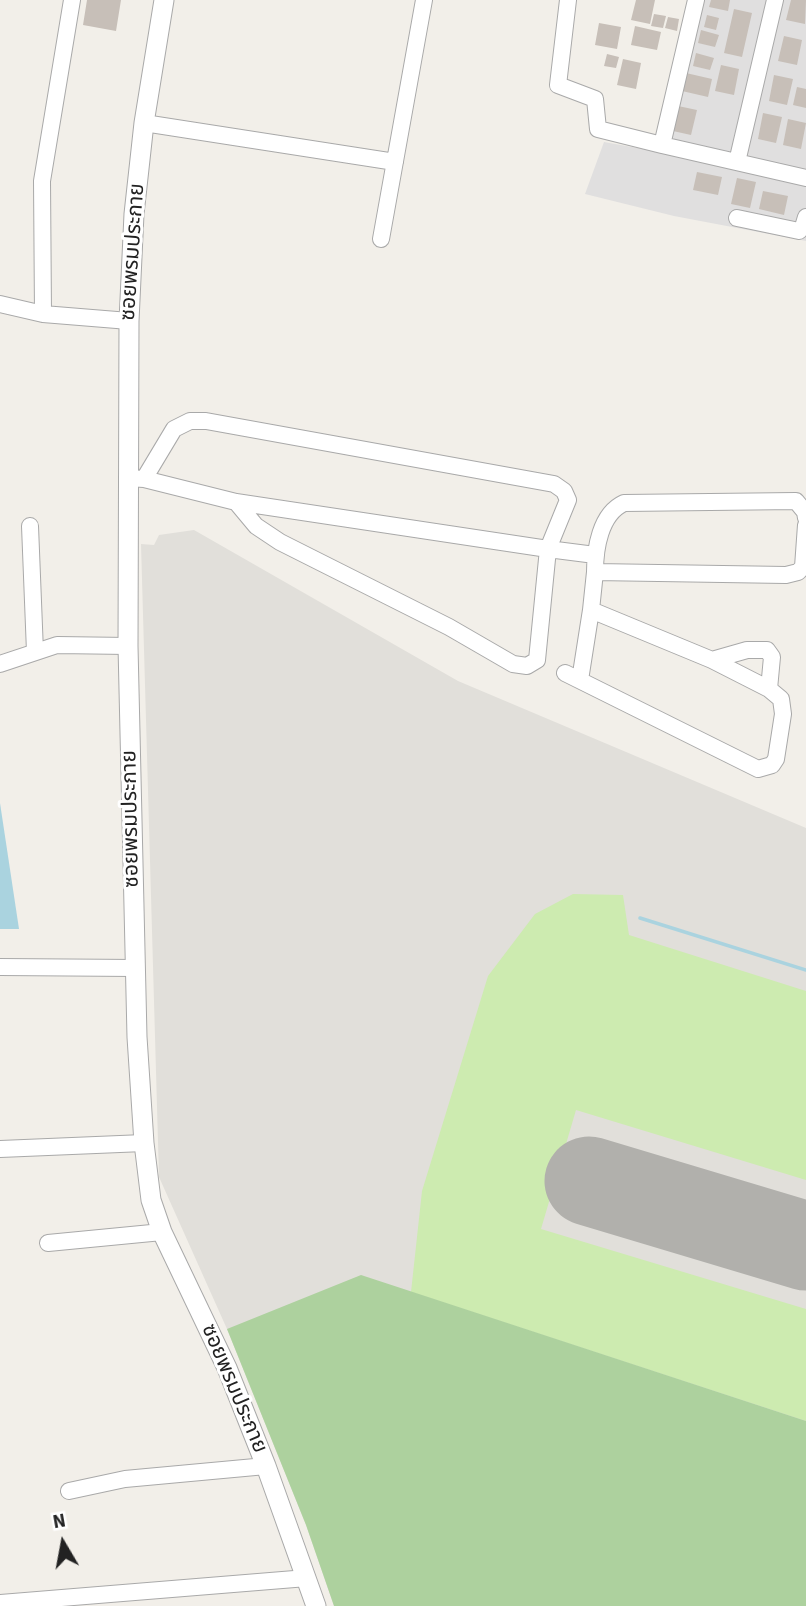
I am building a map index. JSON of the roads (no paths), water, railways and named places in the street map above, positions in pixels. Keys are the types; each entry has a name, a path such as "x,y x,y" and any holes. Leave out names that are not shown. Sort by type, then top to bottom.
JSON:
{"street":[{"path":"43,314 42,181 72,0"},
{"name":"ซอยพรมประกาย","path":"164,0 144,123 134,214 129,321 136,478 128,646 137,1037 144,1143 151,1200 162,1231 227,1368 266,1466 316,1606"},
{"path":"381,239 424,0"},
{"path":"568,0 558,85 595,99 598,129 806,178"},
{"path":"662,145 696,0"},
{"path":"737,162 775,0"},
{"path":"144,123 395,162"},
{"path":"737,218 799,231 806,217"},
{"path":"0,304 43,314 129,321"},
{"path":"236,502 266,534 449,627 520,667 537,660 548,549 568,500 564,491 554,484 219,423 190,421 174,429 136,478 236,502 548,549 595,555"},
{"path":"580,680 591,610 595,555 602,530 612,512 624,503 796,501 802,507 806,518"},
{"path":"595,572 786,575 798,572 803,567 806,525"},
{"path":"30,526 35,652"},
{"path":"565,673 758,769 772,765 776,758 783,714 781,699 769,689 712,660 591,610"},
{"path":"0,664 57,645 128,646"},
{"path":"712,660 747,650 767,650 772,657 769,689"},
{"path":"0,967 136,968"},
{"path":"0,1149 144,1143"},
{"path":"48,1243 162,1231"},
{"path":"69,1491 125,1479 266,1466"},
{"path":"0,1603 307,1578"}],"water":[{"path":"0,803 19,929 0,929"}],"waterway":[{"path":"640,918 806,970"}]}
